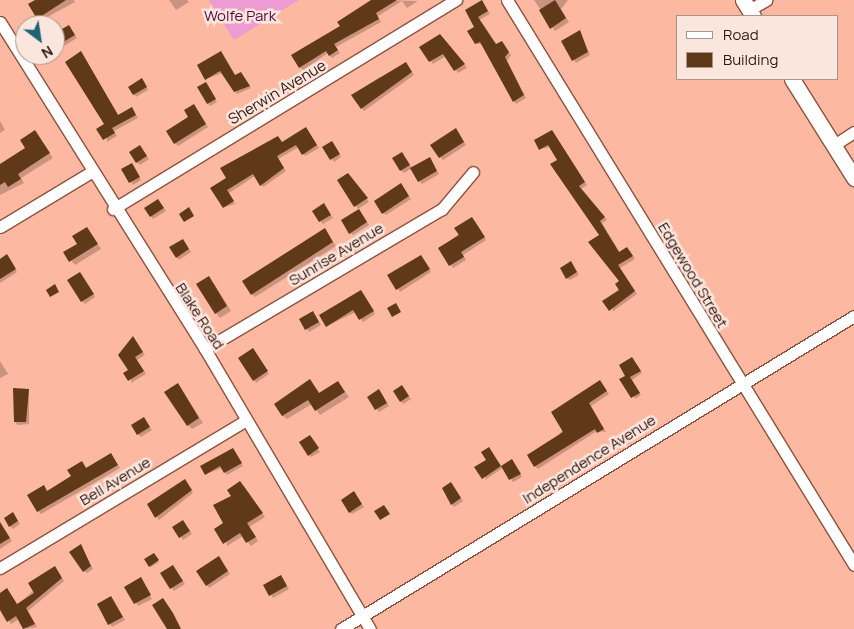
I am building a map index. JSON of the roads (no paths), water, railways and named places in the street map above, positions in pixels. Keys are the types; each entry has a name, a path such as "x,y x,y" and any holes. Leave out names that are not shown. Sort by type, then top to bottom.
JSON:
{"main road":[{"path":"793,80 854,178"}],"street":[{"name":"Sherwin Avenue","path":"113,209 456,0"},
{"name":"Edgewood Street","path":"506,0 854,565"},
{"path":"748,9 766,0"},
{"name":"Blake Road","path":"0,22 113,209 205,349 370,629"},
{"path":"834,145 854,132"},
{"path":"0,227 91,172"},
{"name":"Sunrise Avenue","path":"205,349 442,208 473,172"},
{"name":"Independence Avenue","path":"340,629 741,383 854,316"},
{"name":"Bell Avenue","path":"0,568 246,420"}],"park label":[{"name":"Wolfe Park","path":"240,16"}]}
